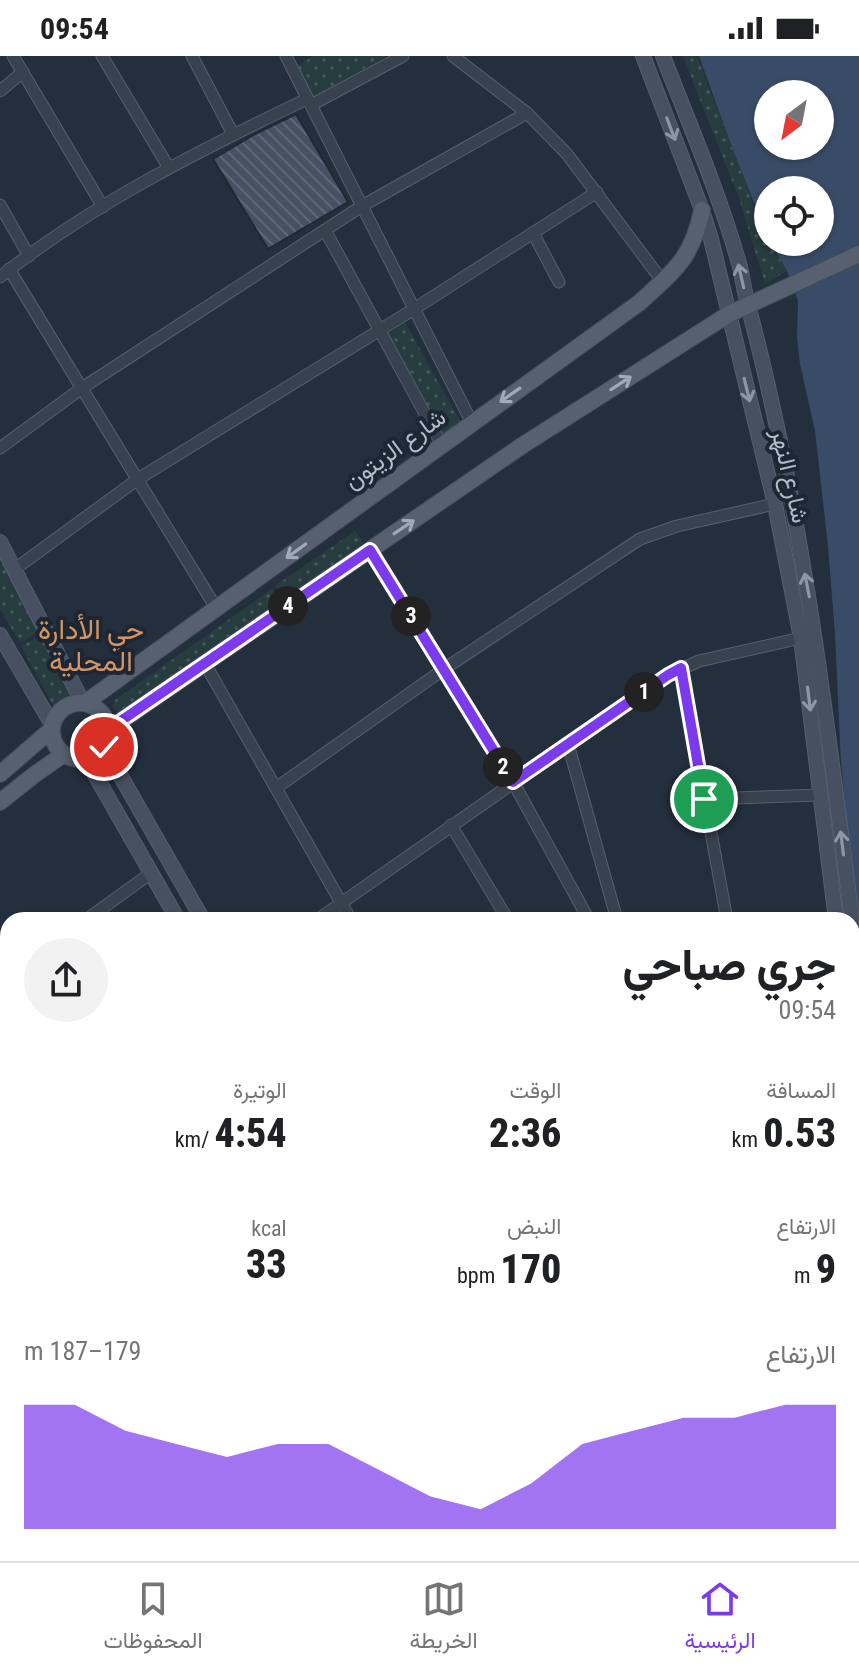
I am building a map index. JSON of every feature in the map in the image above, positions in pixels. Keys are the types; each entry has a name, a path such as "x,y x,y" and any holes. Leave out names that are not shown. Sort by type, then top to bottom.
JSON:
{"main road":[{"name":"شارع النهر","path":"643,56 702,210 775,504 801,638 835,912"},
{"name":"شارع النهر","path":"663,56 755,302 810,603 851,912"},
{"name":"شارع الزيتون","path":"84,703 639,303 675,271 690,249 702,210"},
{"path":"109,729 523,445 729,314 859,254"},
{"path":"0,542 84,703"},
{"path":"0,635 52,727 57,747 64,754 71,758 93,757 107,742 109,729 101,712 94,706 84,703 67,706 55,718 52,727 0,774"},
{"path":"104,747 198,912"},
{"path":"0,802 64,754"},
{"path":"86,759 173,912"}],"street":[{"path":"13,56 103,207"},
{"path":"102,56 169,168"},
{"path":"192,56 233,134"},
{"path":"300,56 287,59 472,423"},
{"path":"216,608 82,388 5,273 103,207 169,168 233,134 309,102 403,56"},
{"path":"453,56 527,113 567,154 663,282"},
{"path":"0,91 23,72"},
{"path":"0,448 82,388 362,206 527,113"},
{"path":"15,569 138,479 597,192"},
{"path":"0,205 29,256"},
{"path":"325,230 442,445"},
{"path":"533,233 559,282"},
{"path":"276,788 444,669 640,539 677,526 775,504"},
{"path":"370,550 513,782 585,912"},
{"path":"327,912 668,675 699,661 801,638"},
{"path":"204,662 346,912"},
{"path":"681,668 725,912"},
{"path":"568,744 615,912"},
{"path":"704,799 821,795"},
{"path":"451,825 503,912"},
{"path":"97,912 151,873"}],"green space":[{"path":"314,56 387,56 313,97 296,66"},
{"path":"683,56 697,56 754,205 754,247 740,201"},
{"path":"757,256 778,256 787,271 765,284"},
{"path":"405,322 462,425 442,435 385,336"},
{"path":"355,531 364,543 285,599 276,585"},
{"path":"2,563 39,632 20,643 0,609"},
{"path":"272,589 280,602 127,711 118,712 112,706 115,700"},
{"path":"41,635 76,697 55,709 21,646"}],"water":[{"path":"699,56 859,56 859,912 856,912 841,762 828,546 815,431 800,364 798,301 778,256 834,256 834,176 754,176 754,203"}],"building":[{"path":"296,114 348,202 268,249 213,159"}],"district":[{"name":"حي الأدارة المحلية","path":"91,645"}],"route":[{"path":"104,747 109,729 370,550 513,782 681,668 704,799"}]}
